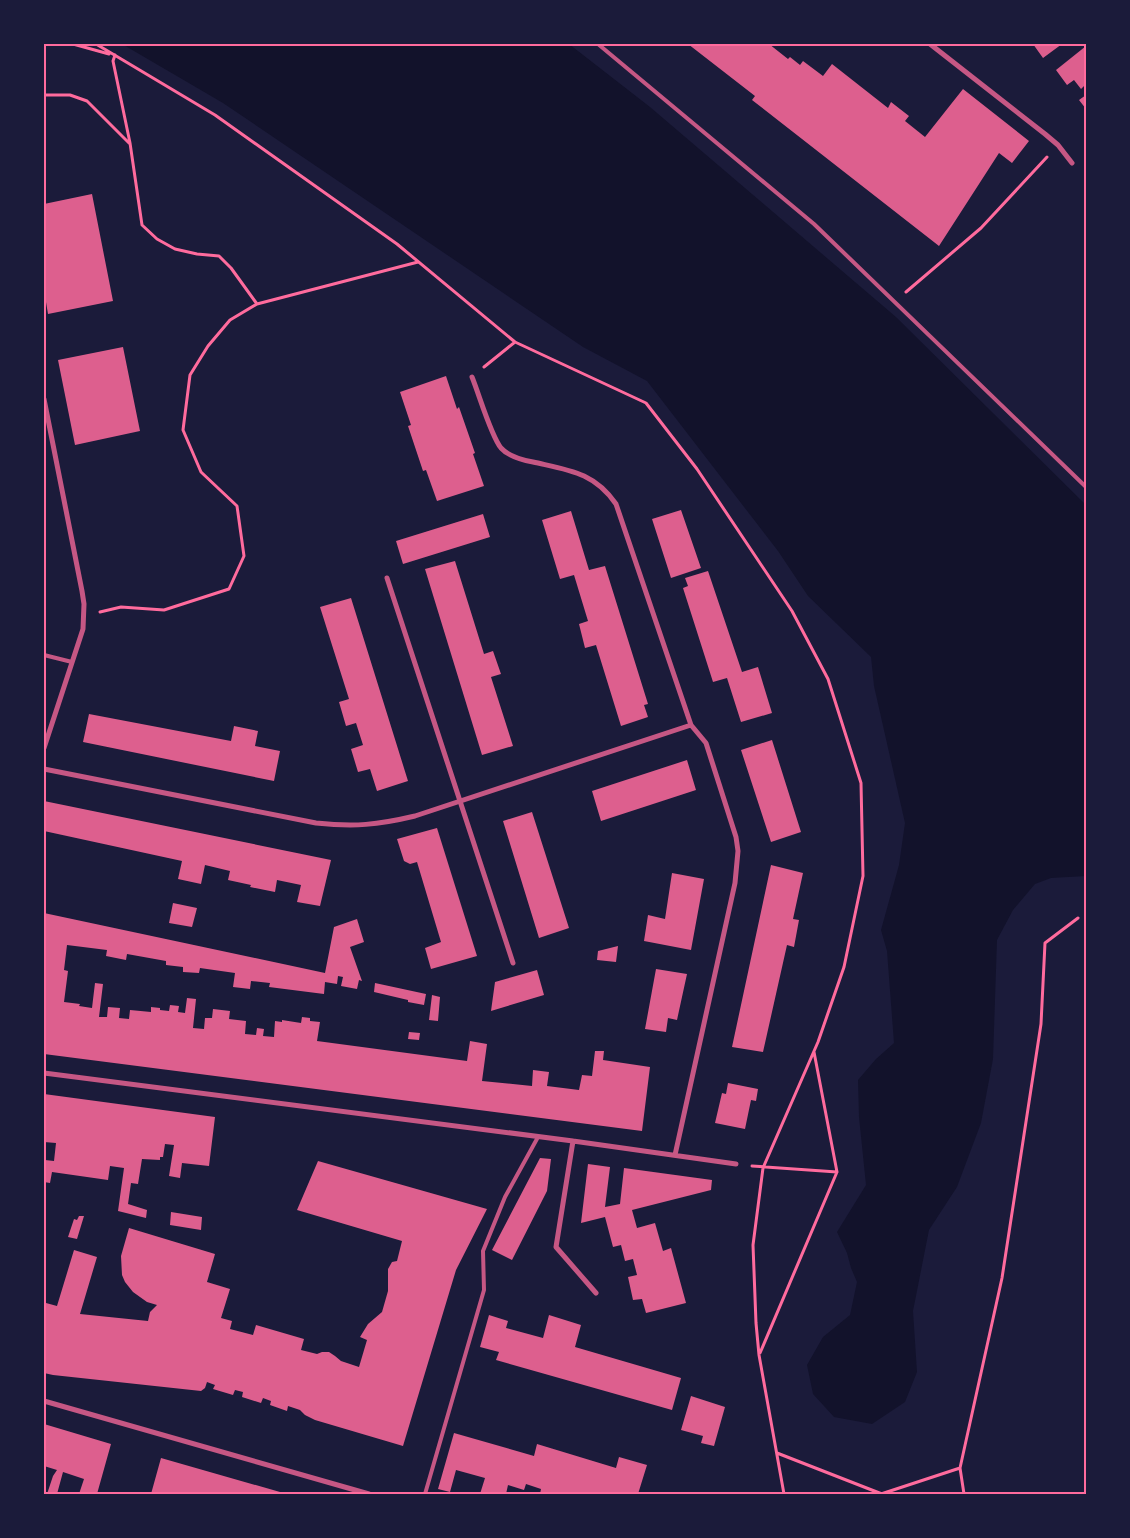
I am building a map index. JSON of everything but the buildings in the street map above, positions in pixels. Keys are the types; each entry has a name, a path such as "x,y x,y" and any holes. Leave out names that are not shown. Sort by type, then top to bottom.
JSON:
{"street":[{"path":"930,44 1058,145 1072,163"},
{"path":"472,377 496,440 502,449 511,456 579,474 601,486 616,504 691,725 706,744 736,837 738,865 675,1155"},
{"path":"44,399 82,591 84,616 82,629 44,748"},
{"path":"387,578 513,963"},
{"path":"44,769 316,823 373,825 415,816 460,802 691,725"},
{"path":"44,1073 573,1141 736,1164"},
{"path":"573,1141 556,1247 596,1294"},
{"path":"44,1401 369,1494"}],"lane":[{"path":"598,44 814,224 1086,487"},
{"path":"44,655 72,662"},
{"path":"425,1494 484,1290 483,1251 505,1197 538,1137"}],"path":[{"path":"73,44 115,55"},
{"path":"84,616 121,608 164,610 229,589 244,556 237,506 201,472 183,430 190,374 208,346 230,320 257,304 418,262 397,244 215,115 96,44"},
{"path":"115,55 113,62 130,144 142,225 157,240 175,249 219,256 231,268 257,304"},
{"path":"44,95 70,95 87,102 130,144"},
{"path":"895,302 981,228 1058,145"},
{"path":"472,377 515,342"},
{"path":"964,1494 960,1468 1002,1278 1041,1024 1046,943 1078,918"},
{"path":"759,1355 836,1172 814,1052"},
{"path":"763,1168 836,1172"},
{"path":"777,1453 881,1494 960,1468"}],"shaded area":[{"path":"122,44 569,44 650,107 896,317 1086,505 1086,876 1051,878 1035,884 1013,910 997,940 993,1059 981,1123 957,1187 929,1230 913,1311 917,1372 905,1402 872,1424 834,1417 813,1394 807,1365 823,1337 850,1315 857,1282 837,1232 866,1185 859,1117 858,1080 876,1059 894,1043 887,951 881,930 899,865 905,823 874,686 871,657 808,596 778,551 647,381 583,347 223,103"}]}
